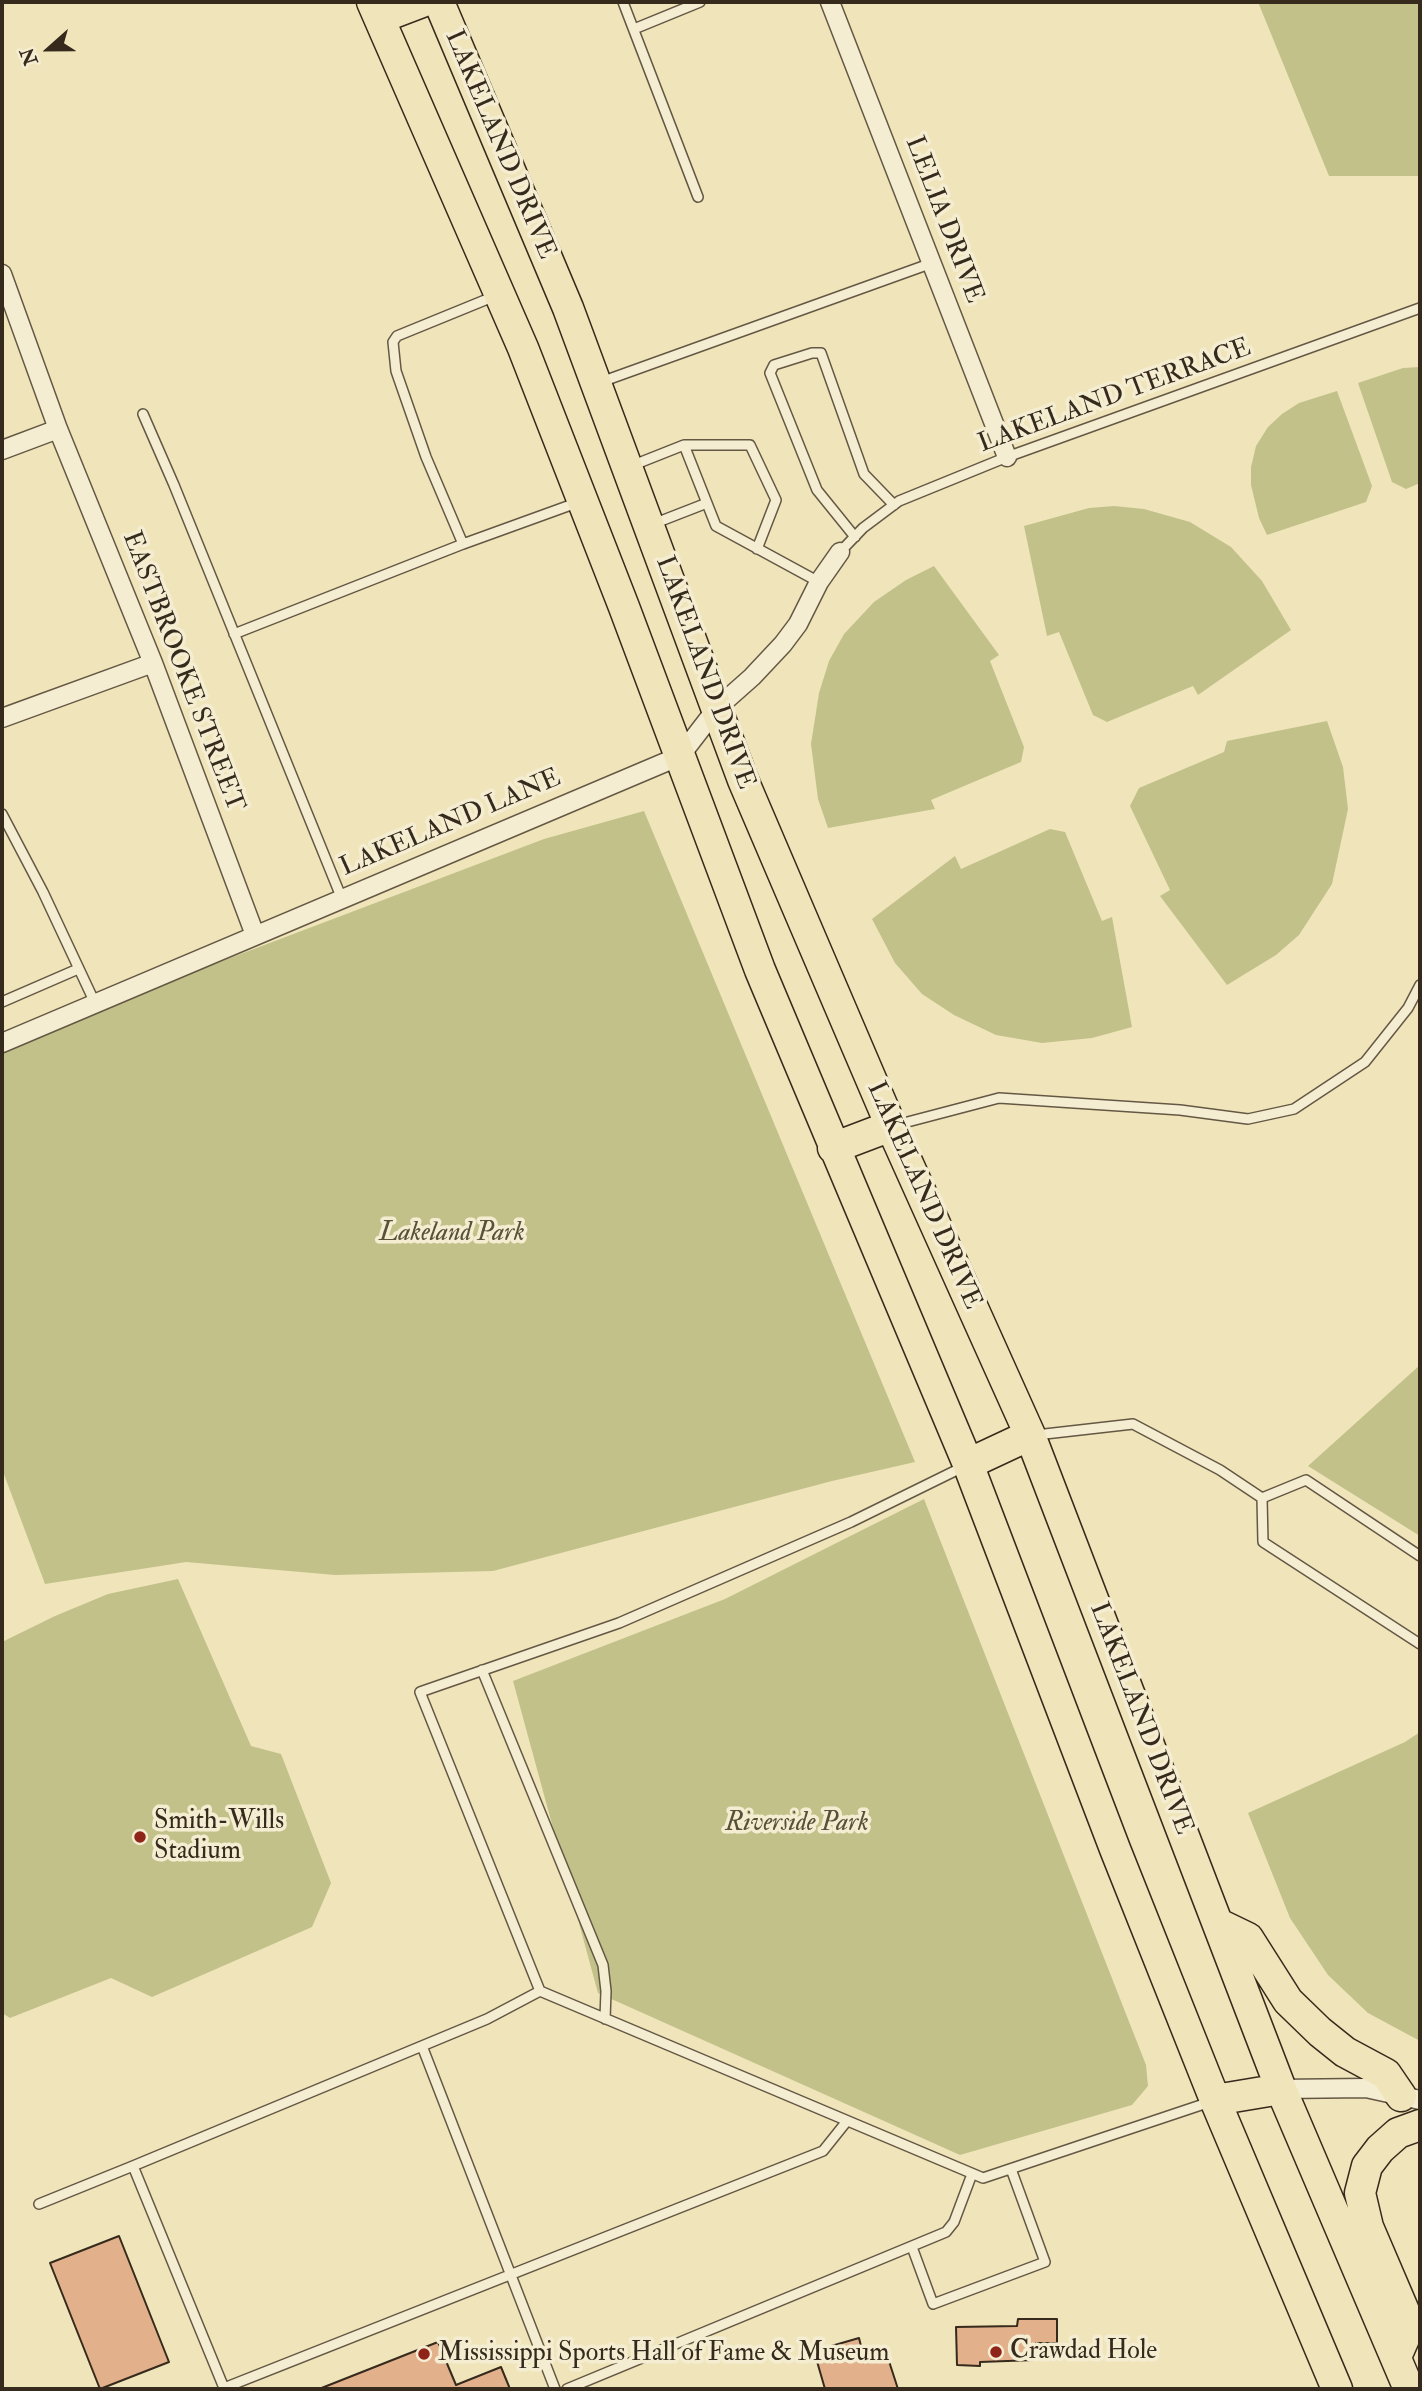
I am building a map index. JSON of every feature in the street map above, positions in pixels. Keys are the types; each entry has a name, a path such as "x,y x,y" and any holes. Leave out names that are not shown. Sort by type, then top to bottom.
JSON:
{"highway":[{"path":"376,10 422,2"},
{"name":"LAKELAND DRIVE","path":"439,2 568,308 743,780 891,1126 1030,1436 1281,2089 1400,2380"},
{"name":"LAKELAND DRIVE","path":"376,10 499,294 582,501 760,970 968,1464 1115,1849 1215,2100 1337,2389"},
{"path":"833,1148 891,1126"},
{"path":"968,1464 1030,1436"},
{"path":"1219,1924 1248,1938 1288,2001 1320,2032 1345,2052 1385,2074 1411,2098"},
{"path":"1215,2100 1281,2089"},
{"path":"1400,2380 1410,2325 1368,2227 1360,2193 1367,2166 1380,2149 1398,2133 1420,2125"}],"street":[{"name":"LELIA DRIVE","path":"830,2 1007,457"},
{"name":"EASTBROOKE STREET","path":"2,274 58,429 153,663 255,935"},
{"path":"2,450 58,429"},
{"name":"LAKELAND LANE","path":"2,1043 680,756 717,708 752,677 783,644 798,624 819,582 840,552"},
{"path":"2,718 153,663"},
{"path":"1281,2089 1366,2088 1411,2098"}],"lane":[{"path":"623,2 698,197"},
{"path":"634,29 700,2"},
{"path":"596,383 932,263"},
{"path":"463,544 408,409 396,371 393,342 397,336 499,294"},
{"name":"LAKELAND TERRACE","path":"840,552 894,505 1007,457 1420,308"},
{"path":"855,537 817,490 771,373 774,365 812,353 821,353 864,474 894,505"},
{"path":"143,414 342,899"},
{"path":"684,445 716,526 819,582"},
{"path":"628,468 684,445 750,445 776,499 757,549"},
{"path":"234,634 463,544 582,501"},
{"path":"649,526 707,503"},
{"path":"2,814 43,891 95,1003"},
{"path":"2,1002 78,969"},
{"path":"891,1126 999,1098 1180,1110 1248,1119 1294,1109 1365,1062 1408,1008 1420,985"},
{"path":"1030,1436 1133,1424 1220,1470 1262,1498"},
{"path":"968,1464 851,1522 619,1623 420,1692 540,1992 983,2178 1215,2100"},
{"path":"1262,1498 1306,1480 1420,1556"},
{"path":"1262,1498 1263,1542 1420,1644"},
{"path":"482,1670 603,1965 605,2019"},
{"path":"39,2204 487,2019 540,1992"},
{"path":"422,2046 555,2389"},
{"path":"133,2166 223,2389 823,2151 847,2121"},
{"path":"912,2247 933,2304 1045,2262 1011,2169"},
{"path":"567,2389 947,2232 954,2222 972,2174"}],"green space":[{"path":"1258,2 1420,2 1420,176 1329,176"},
{"path":"1420,367 1420,483 1406,489 1392,482 1358,383 1403,368"},
{"path":"1337,391 1372,486 1366,502 1267,535 1259,518 1251,485 1251,467 1256,446 1268,427 1282,414 1299,403"},
{"path":"1114,506 1144,509 1190,522 1231,547 1262,581 1291,630 1198,695 1193,686 1107,722 1093,715 1059,632 1047,636 1024,526 1089,508"},
{"path":"934,566 999,655 990,661 1024,747 1021,762 931,800 935,809 828,828 818,799 811,744 819,693 829,661 844,634 874,602 906,580"},
{"path":"1327,721 1343,767 1348,809 1332,884 1299,935 1276,955 1227,985 1160,896 1170,890 1130,806 1139,788 1224,752 1227,741"},
{"name":"Lakeland Park","path":"644,811 915,1462 832,1481 493,1571 335,1575 186,1562 45,1584 2,1469 2,1046 62,1017 209,966 544,839"},
{"path":"1050,829 1065,832 1102,921 1112,917 1132,1027 1092,1038 1042,1043 996,1035 954,1015 922,994 895,963 872,919 955,856 961,869"},
{"path":"1420,1365 1420,1536 1308,1466"},
{"name":"Riverside Park","path":"924,1499 1146,2065 1148,2086 1132,2105 960,2155 598,1993 513,1681 725,1599"},
{"name":"Smith-Wills Stadium","path":"178,1579 251,1746 281,1754 331,1883 312,1927 152,1997 111,1978 10,2018 2,2013 2,1642 108,1594"},
{"path":"1420,1732 1420,2041 1368,2013 1328,1975 1290,1918 1248,1813 1405,1742"}],"building":[{"path":"119,2236 169,2362 100,2389 50,2263"},
{"name":"Crawdad Hole","path":"1018,2319 1057,2319 1057,2343 1036,2343 1035,2360 980,2362 980,2366 957,2365 956,2327 1017,2326"},
{"path":"859,2338 864,2358 886,2352 898,2389 825,2389 814,2351"},
{"name":"Mississippi Sports Hall of Fame & Museum","path":"438,2342 456,2385 501,2367 510,2389 319,2389"}],"place":[{"name":"Smith-Wills Stadium","path":"140,1837"},
{"name":"Crawdad Hole","path":"996,2352"},
{"name":"Mississippi Sports Hall of Fame & Museum","path":"424,2354"}]}
